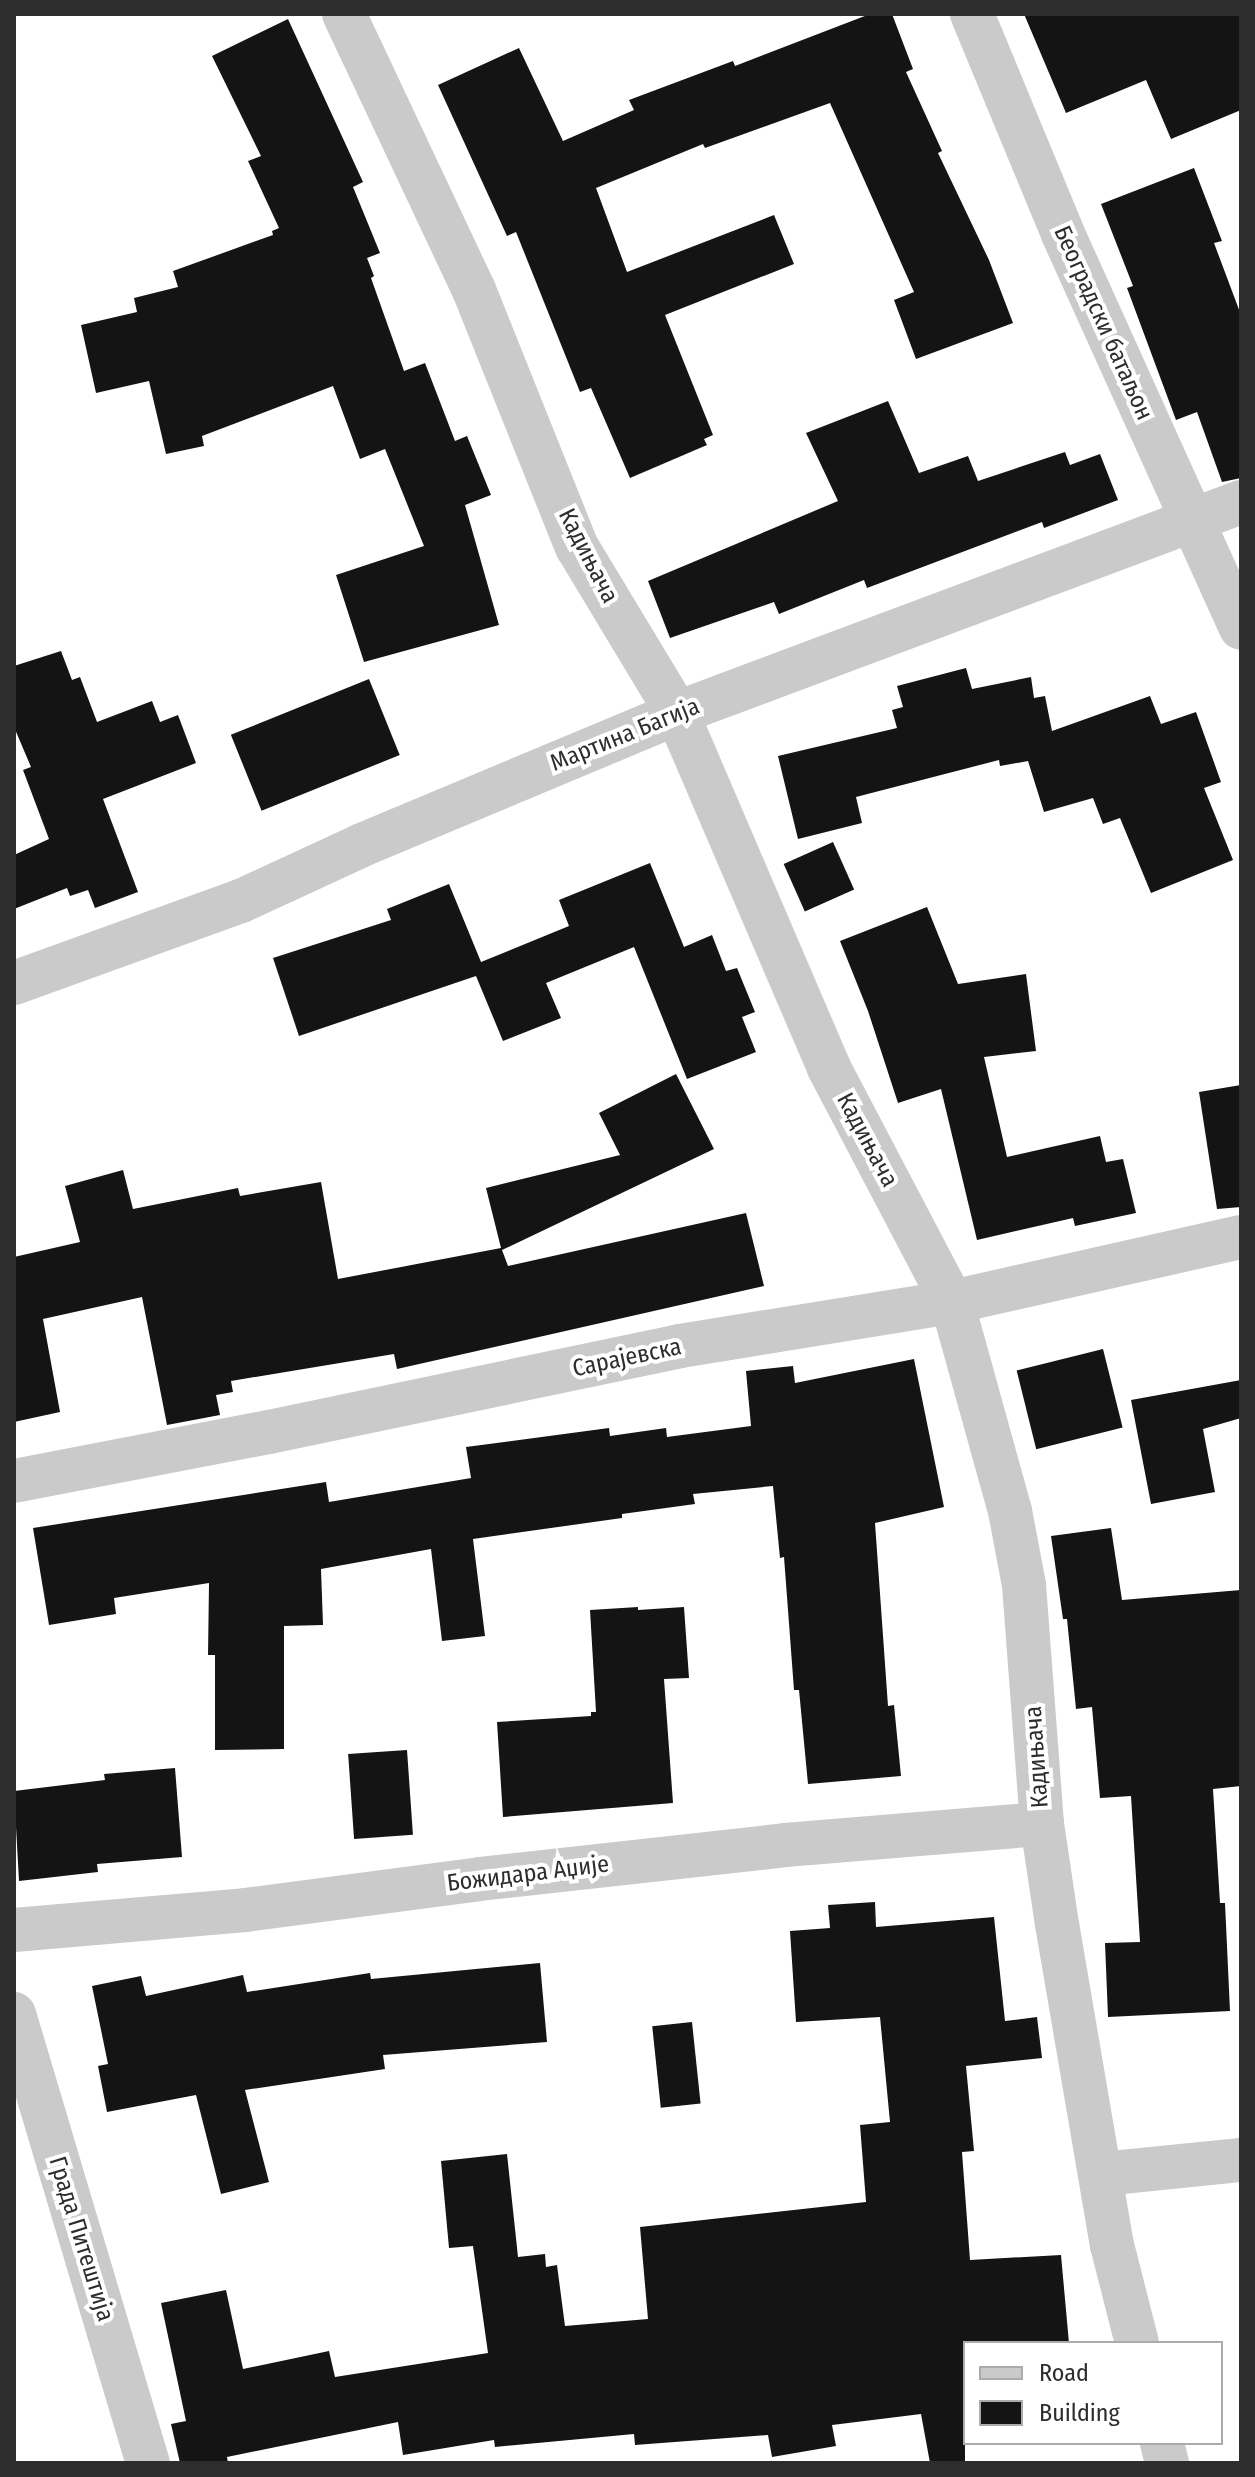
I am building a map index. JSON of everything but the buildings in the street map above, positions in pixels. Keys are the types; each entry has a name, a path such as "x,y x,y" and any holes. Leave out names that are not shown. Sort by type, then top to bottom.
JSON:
{"street":[{"name":"Кадињача","path":"344,14 474,290 577,547 677,713 829,1068 952,1302 1010,1511 1024,1585 1042,1824 1112,2245 1136,2341"},
{"name":"Београдски батаљон","path":"972,14 1063,234 1241,628"},
{"name":"Мартина Багија","path":"14,983 241,901 362,845 677,713 1241,502"},
{"name":"Сарајевска","path":"14,1481 680,1346 952,1302 1241,1237"},
{"name":"Божидара Аџије","path":"14,1930 245,1910 479,1879 785,1845 1042,1824"},
{"name":"Града Питештија","path":"14,2014 148,2463"},
{"path":"1102,2174 1241,2160"}]}
